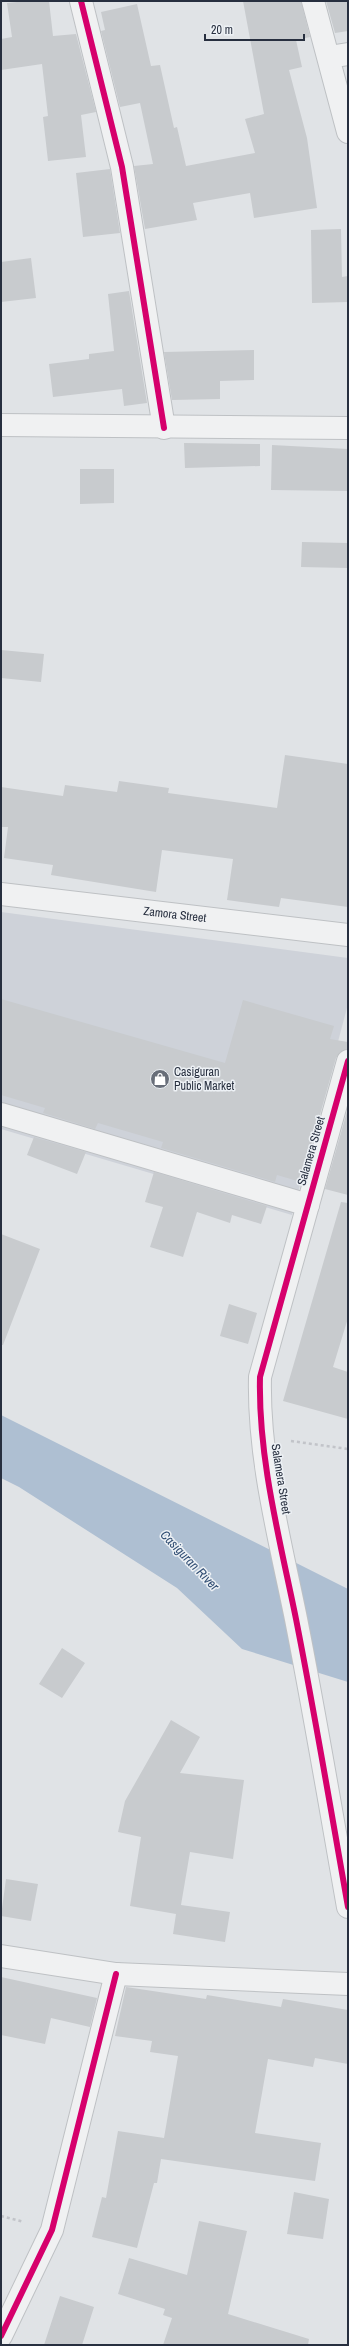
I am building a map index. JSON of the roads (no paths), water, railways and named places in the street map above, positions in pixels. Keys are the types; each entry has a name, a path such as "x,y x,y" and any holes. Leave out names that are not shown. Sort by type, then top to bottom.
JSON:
{"street":[{"path":"81,1 122,167 164,428"},
{"path":"313,1 338,55 348,132"},
{"path":"1,425 164,428 348,428"},
{"name":"Zamora Street","path":"1,894 348,935"},
{"name":"Salamera Street","path":"348,1060 260,1377 259,1403 272,1498 316,1723 348,1907"},
{"path":"1,1114 308,1205"},
{"path":"1,1956 116,1974 348,1984"},
{"path":"1,2336 52,2230 116,1974"}],"water":[{"name":"Casiguran River","path":"1,1415 348,1589 348,1682 242,1649 177,1588 19,1487 1,1478"}],"place":[{"name":"Casiguran Public Market","path":"160,1079"}]}
